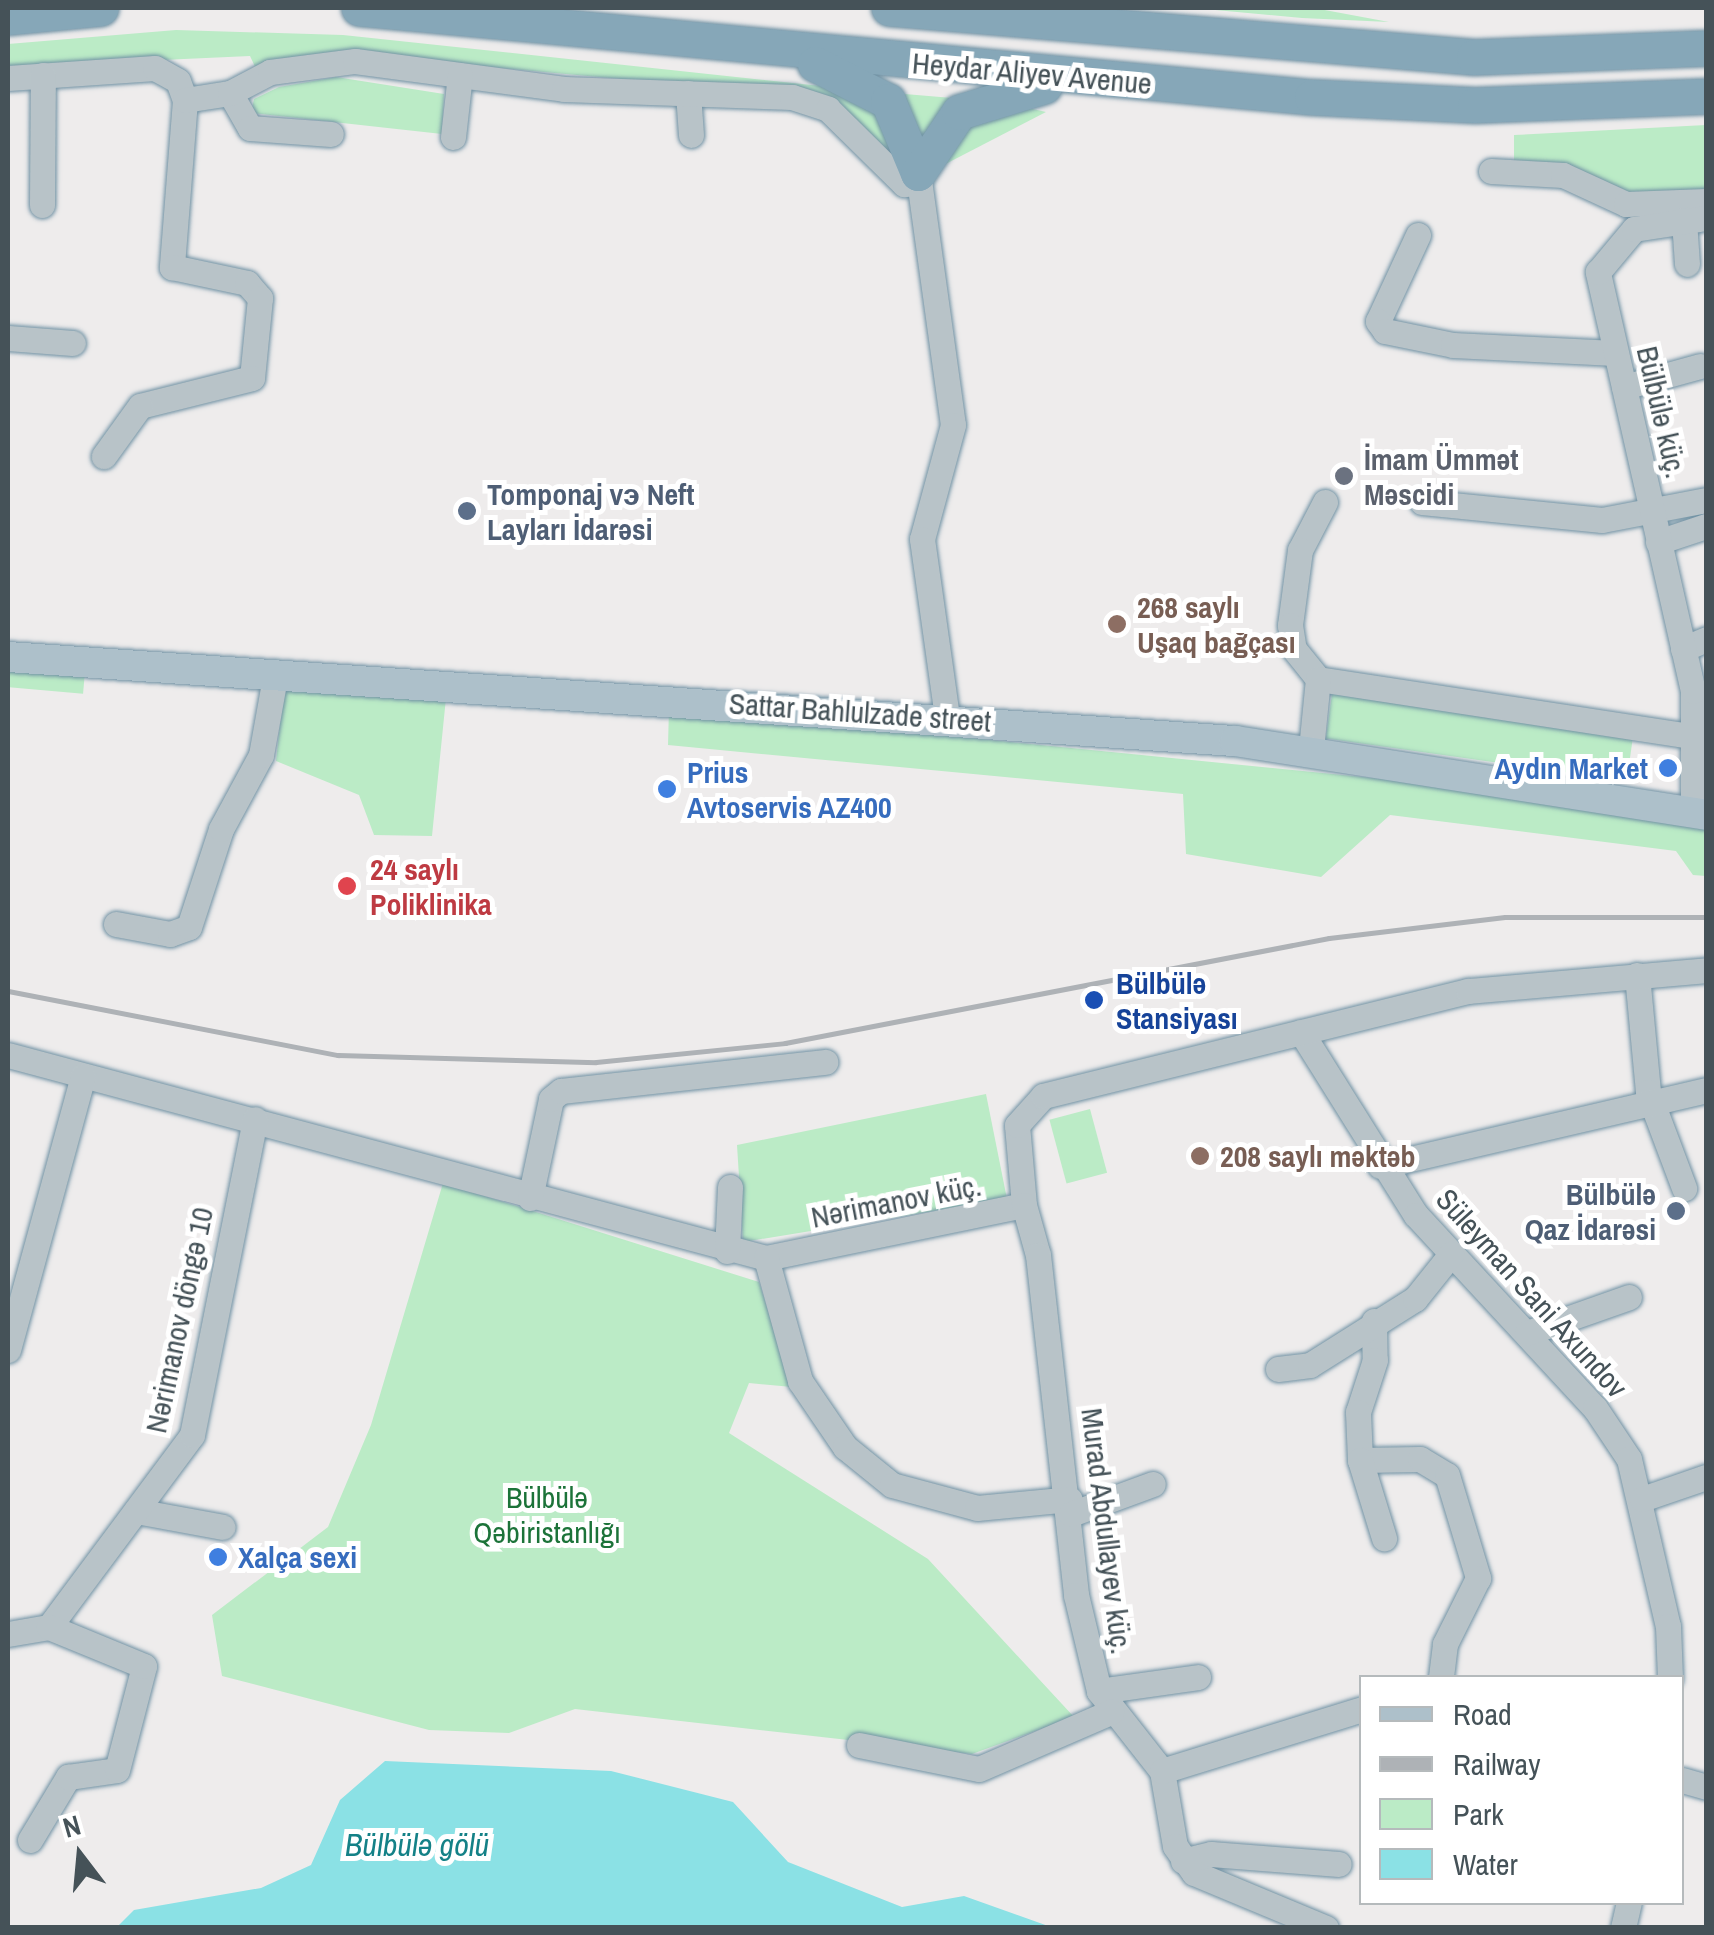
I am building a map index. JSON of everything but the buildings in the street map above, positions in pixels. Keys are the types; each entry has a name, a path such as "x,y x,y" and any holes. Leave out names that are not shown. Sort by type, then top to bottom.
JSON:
{"highway":[{"path":"8,17 102,8"},
{"name":"Heydar Aliyev Avenue","path":"359,8 1132,82 1475,106 1706,96"},
{"name":"Heydar Aliyev Avenue","path":"889,8 1474,57 1706,48"},
{"path":"682,39 800,59 868,86 902,120 919,177"},
{"path":"919,177 944,126 980,100 1132,82"}],"main road":[{"name":"Sattar Bahlulzade street","path":"8,657 947,718 1311,749 1700,814"}],"street":[{"path":"185,100 230,93 314,64 813,101 891,175 919,177 954,425 922,539 947,718"},
{"path":"8,78 155,68 178,80 185,100 172,268 256,288 258,366 241,385 140,406 104,456"},
{"path":"42,205 43,75"},
{"path":"453,137 460,75"},
{"path":"230,93 250,128 331,134"},
{"path":"688,93 691,135"},
{"path":"1491,171 1563,175 1626,204 1706,200"},
{"path":"1687,264 1695,219"},
{"name":"Bülbülə küç.","path":"1695,219 1634,229 1603,257 1599,285 1656,530 1695,644 1703,774 1700,814"},
{"path":"1418,235 1378,322 1385,331 1454,345 1615,354"},
{"path":"8,338 73,343"},
{"path":"1624,386 1700,366"},
{"path":"1656,530 1706,500"},
{"path":"1311,749 1318,680 1294,649 1290,625 1300,550 1325,502"},
{"path":"1422,502 1656,530 1706,526"},
{"path":"116,924 170,934 189,927 221,828 255,772 276,672"},
{"path":"1318,680 1699,737"},
{"name":"Nərimanov küç.","path":"8,1056 256,1119 727,1251 766,1258 1024,1204 1018,1125 1030,1102 1468,991 1706,970"},
{"path":"1637,975 1652,1108 1684,1188"},
{"name":"Süleyman Sani Axundov","path":"1301,1032 1380,1166 1451,1254 1527,1333 1611,1430 1642,1498 1670,1675"},
{"path":"530,1198 551,1099 561,1092 825,1062"},
{"path":"8,1347 84,1076"},
{"path":"1380,1166 1491,1133 1652,1108 1706,1090"},
{"name":"Nərimanov döngə 10","path":"50,1627 192,1435 256,1119"},
{"path":"727,1251 730,1187"},
{"name":"Murad Abdullayev küç.","path":"1024,1204 1070,1507 1076,1595 1105,1701 1162,1771 1183,1860"},
{"path":"1278,1369 1310,1365 1424,1291 1451,1254"},
{"path":"766,1258 800,1381 845,1447 892,1485 964,1506 1070,1507 1152,1484"},
{"path":"1527,1333 1629,1297"},
{"path":"1374,1321 1376,1360 1358,1412 1360,1460 1384,1538"},
{"path":"1360,1460 1420,1460 1448,1475 1456,1493 1478,1578 1444,1644 1440,1675"},
{"path":"1642,1498 1706,1477"},
{"path":"136,1511 223,1527"},
{"path":"8,1634 50,1627 144,1666 117,1770 68,1777 30,1840"},
{"path":"860,1745 980,1769 1105,1701 1198,1677"},
{"path":"1162,1771 1359,1710"},
{"path":"1183,1860 1211,1854 1339,1864"},
{"path":"1183,1860 1222,1891 1326,1928"}],"green space":[{"path":"1194,8 1314,8 1389,22 1302,18"},
{"path":"176,30 343,35 849,89 897,133 891,161 832,98 465,65 257,71 250,56 8,67 8,44"},
{"path":"336,77 444,94 442,134 251,113 254,99 279,87"},
{"path":"893,93 964,99 920,150"},
{"path":"1020,106 1046,112 934,170 952,131"},
{"path":"1706,125 1706,195 1622,197 1514,163 1514,135"},
{"path":"8,668 85,675 83,694 8,687"},
{"path":"284,687 446,698 432,836 374,835 359,795 276,761"},
{"path":"1332,694 1633,736 1627,781 1326,739"},
{"path":"669,708 1453,786 1706,829 1706,876 1693,875 1676,851 1390,815 1321,877 1186,854 1183,794 668,745"},
{"path":"986,1094 1007,1199 743,1242 737,1145"},
{"path":"1090,1109 1107,1173 1067,1184 1049,1120"},
{"name":"Bülbülə Qəbiristanlığı","path":"443,1183 759,1282 792,1387 749,1383 729,1433 928,1559 1074,1717 972,1754 575,1709 509,1733 429,1730 222,1676 212,1615 328,1527 371,1425"}],"water":[{"name":"Bülbülə gölü","path":"385,1761 611,1771 733,1802 788,1862 902,1907 964,1896 1051,1927 117,1927 134,1910 261,1888 311,1865 340,1800"}],"railway":[{"path":"8,991 338,1055 596,1062 785,1043 1329,938 1505,917 1706,917"}],"place":[{"name":"İmam Ümmət Məscidi","path":"1344,476"},
{"name":"Tomponaj vэ Neft Layları İdarəsi","path":"467,511"},
{"name":"268 saylı Uşaq bağçası","path":"1117,624"},
{"name":"Aydın Market","path":"1668,768"},
{"name":"Prius Avtoservis AZ400","path":"667,789"},
{"name":"24 saylı Poliklinika","path":"347,886"},
{"name":"Bülbülə Stansiyası","path":"1094,1000"},
{"name":"208 saylı məktəb","path":"1200,1156"},
{"name":"Bülbülə Qaz İdarəsi","path":"1676,1211"},
{"name":"Xalça sexi","path":"218,1557"}]}
